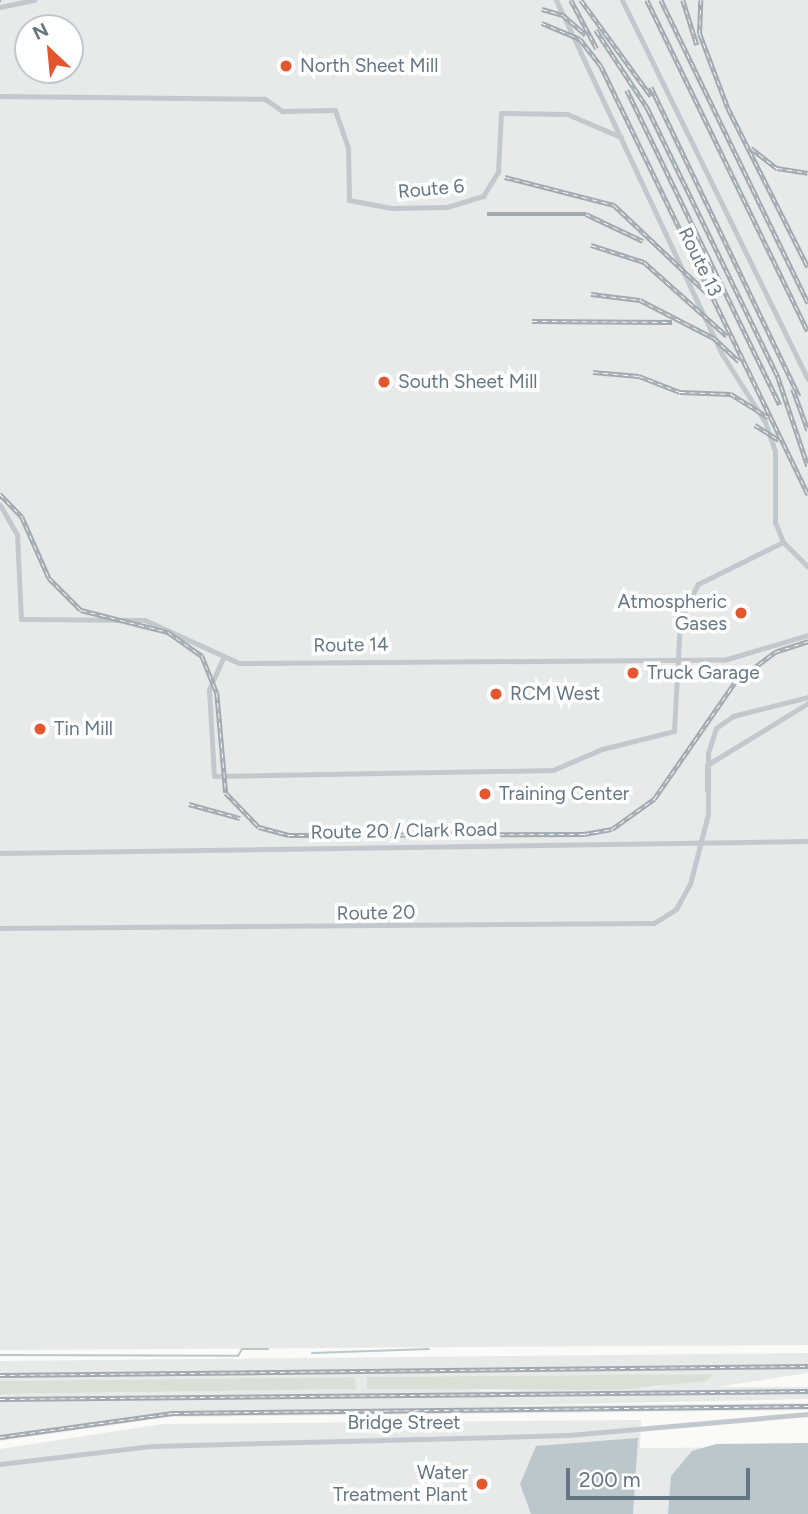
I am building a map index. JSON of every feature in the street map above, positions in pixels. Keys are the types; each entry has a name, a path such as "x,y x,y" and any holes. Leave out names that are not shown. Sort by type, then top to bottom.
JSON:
{"street":[{"path":"0,6 34,0"},
{"name":"Route 13","path":"556,0 722,354 765,422 783,542"},
{"path":"622,0 808,379"},
{"name":"Route 6","path":"0,96 265,99 282,111 335,110 348,147 349,200 391,208 447,207 483,196 498,172 501,113 567,114 621,137"},
{"name":"Route 14","path":"0,505 17,534 21,619 145,620 223,658 269,664 733,659 808,635"},
{"path":"223,658 209,690 209,770 220,776 552,770 602,749 669,736 678,724 682,604 698,584 783,542 808,567"},
{"path":"700,842 710,738 727,719 808,697"},
{"path":"707,765 808,703"},
{"name":"Route 20 / Clark Road","path":"0,853 808,841"},
{"name":"Route 20","path":"0,928 644,925 668,917 683,901 700,842"},
{"name":"Bridge Street","path":"0,1464 152,1446 568,1435 808,1414"}],"shaded area":[{"path":"0,0 808,0 808,1345 0,1350"},
{"path":"808,1353 808,1373 717,1387 808,1387 808,1399 489,1406 808,1403 808,1410 168,1417 0,1441 0,1394 356,1389 355,1377 0,1381 0,1361","holes":["714,1374 659,1387 484,1391 367,1377"]},
{"path":"714,1374 706,1381 617,1390 367,1389 367,1377"},
{"path":"355,1377 356,1389 0,1394 0,1381"},
{"path":"641,1420 640,1448 808,1447 808,1514 0,1514 0,1449 163,1424"},
{"path":"638,1438 633,1514 531,1514 520,1484 536,1446"},
{"path":"808,1443 808,1514 668,1514 671,1476 692,1451 716,1444"}],"waterway":[{"path":"0,1355 238,1356 242,1349 268,1349"},
{"path":"312,1353 429,1349"}],"railway":[{"path":"571,0 597,49"},
{"path":"581,0 651,96"},
{"path":"647,0 808,331"},
{"path":"661,0 808,303"},
{"path":"683,0 697,45"},
{"path":"701,0 700,34 728,108 808,267"},
{"path":"542,9 563,15 586,35"},
{"path":"542,23 580,39 601,66 808,495"},
{"path":"596,30 648,109 778,377 808,466"},
{"path":"651,87 799,396"},
{"path":"627,90 780,405"},
{"path":"751,148 777,168 808,173"},
{"path":"505,177 614,205 707,293"},
{"path":"487,214 586,214 643,241"},
{"path":"591,245 644,262 727,336"},
{"path":"591,294 640,300 714,338 739,361"},
{"path":"532,321 672,322"},
{"path":"593,372 639,376 680,392 731,394 768,417"},
{"path":"793,389 808,430"},
{"path":"755,425 779,440"},
{"path":"0,494 22,517 49,578 81,610 168,632 202,656 217,693 226,793 259,827 289,835 584,834 612,829 654,799 735,682 775,652 808,641"},
{"path":"189,804 240,818"},
{"path":"0,1375 808,1366"},
{"path":"0,1399 808,1391"},
{"path":"0,1437 174,1413 808,1406"}],"place":[{"name":"North Sheet Mill","path":"286,66"},
{"name":"South Sheet Mill","path":"384,382"},
{"name":"Atmospheric Gases","path":"741,613"},
{"name":"Truck Garage","path":"633,673"},
{"name":"RCM West","path":"496,694"},
{"name":"Tin Mill","path":"40,729"},
{"name":"Training Center","path":"485,794"},
{"name":"Water Treatment Plant","path":"482,1484"}]}
